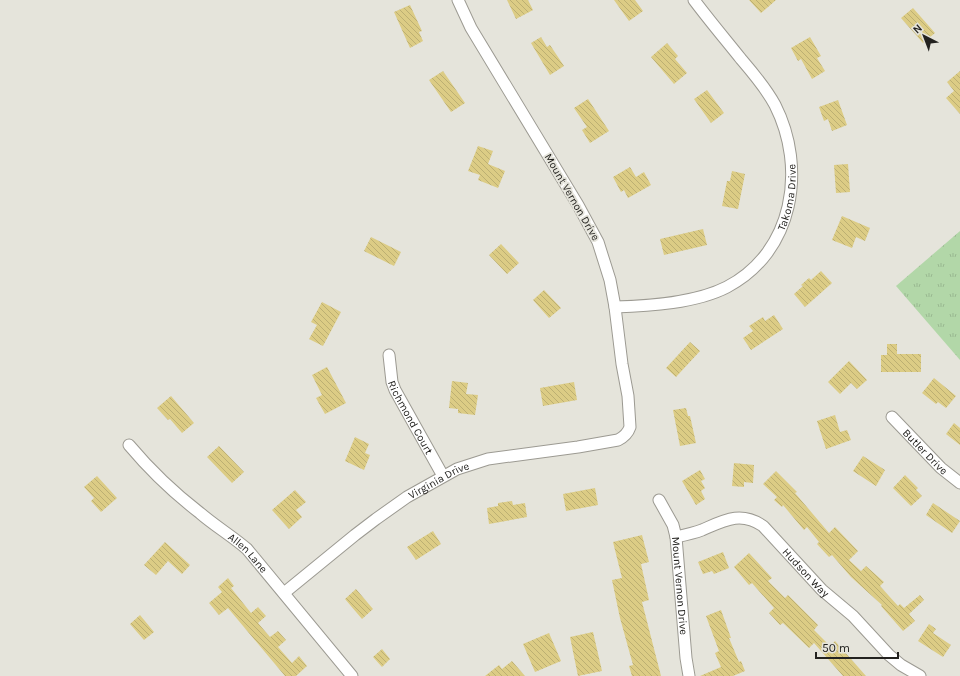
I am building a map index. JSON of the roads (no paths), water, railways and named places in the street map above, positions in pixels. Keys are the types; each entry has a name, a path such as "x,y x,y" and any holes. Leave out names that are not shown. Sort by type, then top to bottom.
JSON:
{"street":[{"name":"Mount Vernon Drive","path":"458,0 471,28 587,220 598,242 610,280 628,396 629,431 624,437"},
{"name":"Takoma Drive","path":"615,307 671,302 706,295 727,287 745,276 763,259 782,227 787,210 792,176 792,162 788,139 775,105 759,81 694,0"},
{"name":"Richmond Court","path":"389,355 392,382 395,390 443,476"},
{"name":"Butler Drive","path":"892,417 941,468 960,483"},
{"name":"Virginia Drive","path":"284,593 376,519 443,476 470,464 488,459 578,447 618,440 624,437"},
{"name":"Allen Lane","path":"129,445 145,464 176,494 241,544 284,593 352,676"},
{"name":"Mount Vernon Drive","path":"660,500 673,525 676,537 686,658 689,676"},
{"name":"Hudson Way","path":"676,537 689,535 724,520 735,518 748,519 757,522 764,526 822,590 853,616 889,655 901,665 920,676"}]}
